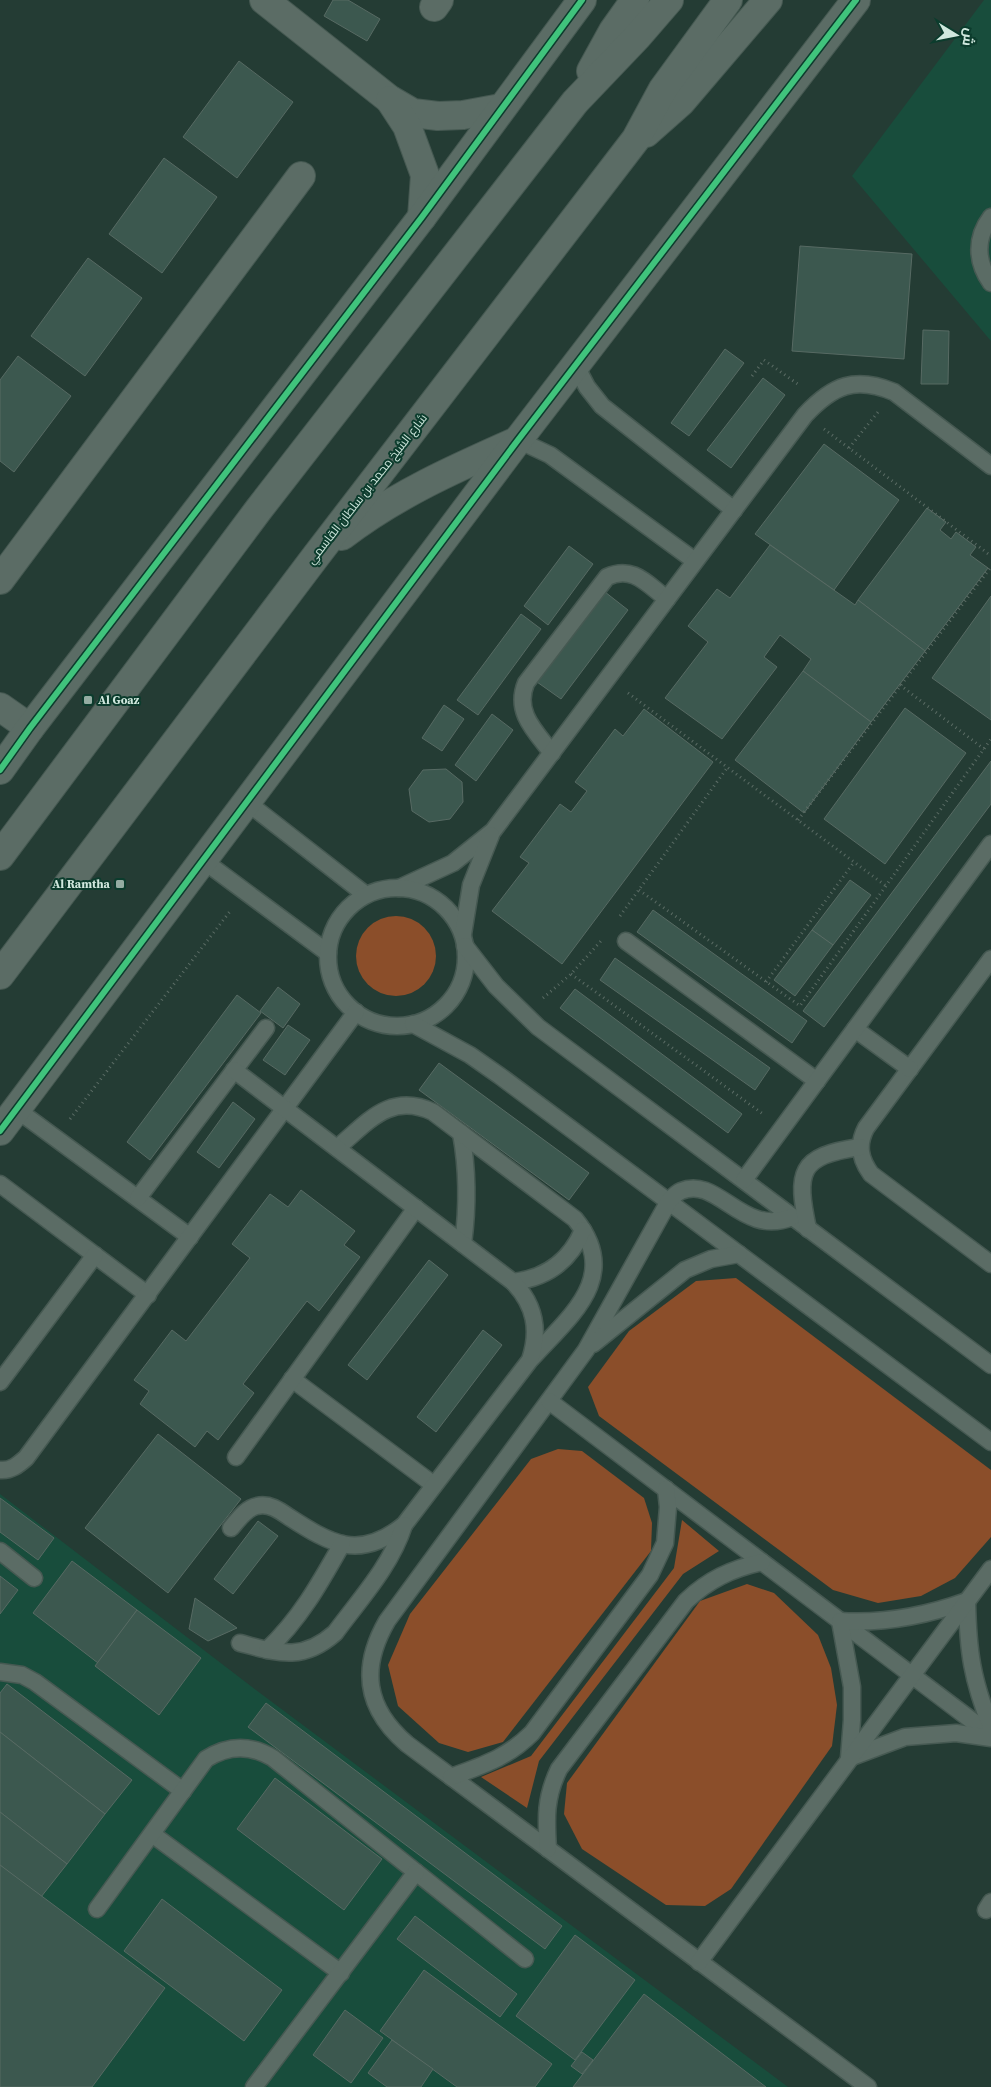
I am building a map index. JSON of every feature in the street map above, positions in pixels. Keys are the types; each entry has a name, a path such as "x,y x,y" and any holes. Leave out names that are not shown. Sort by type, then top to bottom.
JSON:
{"street":[{"path":"264,0 390,99 413,113 438,116 463,115 501,108"},
{"path":"0,770 30,728 422,217 582,0"},
{"path":"575,102 613,31 635,0"},
{"path":"0,856 265,501 575,102 637,37 669,0"},
{"name":"شارع الشيخ محمد بن سلطان القاسمي","path":"0,975 316,556 636,139 663,89 728,0"},
{"path":"636,139 652,128 681,102 768,0"},
{"path":"0,1131 248,803 518,440 856,0"},
{"path":"390,99 407,126 425,175 422,217"},
{"path":"0,580 302,176"},
{"path":"316,556 365,518 466,463 518,440"},
{"path":"0,707 30,728"}],"lane":[{"path":"991,217 981,235 979,247 984,272 991,283"},
{"path":"576,366 587,388 602,406 734,510"},
{"path":"399,888 453,863 493,831 805,415 831,392 846,386 863,384 879,386 894,392 991,466"},
{"path":"518,440 550,455 695,561"},
{"path":"552,753 524,715 521,699 526,683 607,577 622,572 630,573 637,576 667,599"},
{"path":"248,803 366,895"},
{"path":"493,831 471,885 464,940 466,963 462,980 454,996 436,1014 412,1024 398,1026 368,1020 343,1000 335,986 330,970 328,953 332,936 340,919 352,905 366,895 382,889 399,888 415,890 431,896 444,906 455,919 464,940 496,986 524,1014 991,1365"},
{"path":"744,1180 990,848"},
{"path":"204,861 328,953"},
{"path":"626,941 817,1081"},
{"path":"991,959 866,1128 861,1137 860,1147 862,1157 871,1174 991,1264"},
{"path":"0,1470 17,1466 26,1458 356,1012"},
{"path":"412,1024 485,1065 991,1442"},
{"path":"138,1198 266,1028"},
{"path":"855,1029 910,1069"},
{"path":"234,1070 513,1282 527,1298 535,1318 535,1346 530,1360"},
{"path":"231,1528 248,1510 255,1506 270,1506 320,1536 342,1544 355,1546 379,1541 392,1535 404,1525 530,1360 585,1299 591,1285 594,1271 594,1256 583,1230 574,1219 434,1112 415,1105 396,1105 378,1113 337,1148"},
{"path":"16,1109 190,1237"},
{"path":"461,1133 468,1199 463,1244"},
{"path":"808,1229 801,1188 807,1170 819,1157 828,1153 860,1147"},
{"path":"0,1184 148,1294"},
{"path":"792,1216 781,1221 762,1222 709,1192 698,1189 680,1192 669,1201 586,1350 387,1621 377,1638 371,1657 370,1677 373,1696 380,1715 399,1737 868,2087"},
{"path":"236,1457 416,1208"},
{"path":"513,1282 539,1276 562,1262 574,1248 583,1230"},
{"path":"586,1350 685,1270 712,1259 739,1254"},
{"path":"0,1382 95,1255"},
{"path":"292,1379 434,1485"},
{"path":"549,1401 991,1737"},
{"path":"451,1777 499,1759 522,1743 532,1733 650,1575 665,1543 668,1525 666,1490"},
{"path":"240,1643 267,1650 297,1653 311,1650 324,1643 334,1633 391,1557 399,1542 404,1525"},
{"path":"267,1650 307,1605 342,1544"},
{"path":"0,1551 34,1578"},
{"path":"548,1849 547,1801 560,1769 686,1601 712,1579 744,1566 762,1562"},
{"path":"699,1962 991,1569"},
{"path":"840,1621 861,1623 905,1619 926,1615 967,1601"},
{"path":"967,1601 969,1651 974,1678 991,1727"},
{"path":"840,1621 852,1687 849,1758"},
{"path":"0,1672 22,1675 35,1682 183,1791"},
{"path":"849,1758 905,1737 956,1733 991,1737"},
{"path":"98,1910 206,1759 227,1748 251,1748 262,1751 525,1959"},
{"path":"152,1834 340,1973"},
{"path":"254,2087 416,1872"}],"path":[{"path":"752,376 764,360 800,386 788,401 991,556"},
{"path":"849,448 894,392"},
{"path":"798,820 991,567"},
{"path":"900,685 984,749"},
{"path":"633,686 628,693 886,886"},
{"path":"639,890 800,1006 991,740"},
{"path":"617,920 727,768"},
{"path":"766,982 854,862"},
{"path":"56,1139 245,892"},
{"path":"524,1014 571,974 603,939"},
{"path":"571,974 782,1128"}],"shaded area":[{"path":"984,0 991,0 991,341 852,176"},
{"path":"396,916 411,919 424,928 433,941 436,956 433,971 424,984 411,993 396,996 381,993 368,984 359,971 356,956 359,941 368,928 381,919"},
{"path":"736,1278 991,1470 991,1537 955,1578 921,1596 878,1603 833,1590 599,1416 588,1387 629,1331 696,1281"},
{"path":"558,1449 582,1451 644,1498 652,1523 651,1551 503,1742 468,1752 439,1743 398,1706 388,1665 410,1614 531,1459"},
{"path":"0,1494 260,1693 788,2087 0,2087"},
{"path":"682,1520 719,1551 683,1574 539,1761 527,1808 481,1777 531,1756 674,1568"},
{"path":"747,1584 774,1593 818,1635 831,1668 837,1705 832,1746 731,1889 705,1906 666,1905 582,1849 564,1814 567,1783 700,1601"}],"building":[{"path":"333,0 348,0 380,19 367,41 324,16"},
{"path":"239,61 293,102 237,178 183,137"},
{"path":"164,158 217,197 162,273 109,234"},
{"path":"800,246 912,254 904,359 792,351"},
{"path":"88,258 142,298 85,376 31,336"},
{"path":"923,330 949,331 948,384 921,384"},
{"path":"725,349 744,363 689,436 671,423"},
{"path":"18,356 71,396 14,472 0,461 0,380"},
{"path":"763,378 785,395 731,468 707,450"},
{"path":"824,444 899,500 834,590 755,534"},
{"path":"927,508 946,522 940,530 951,539 956,532 976,547 970,555 988,568 925,651 858,600"},
{"path":"770,545 855,605 858,600 925,651 871,722 803,671 811,659 780,635 764,657 777,667 722,739 665,698 708,642 688,626 717,589 730,598"},
{"path":"569,546 593,564 548,625 524,606"},
{"path":"605,592 628,610 561,699 537,682"},
{"path":"991,596 991,720 932,678"},
{"path":"521,614 541,629 478,715 457,700"},
{"path":"803,671 871,722 804,813 735,760"},
{"path":"444,705 464,719 442,751 422,738"},
{"path":"905,708 966,753 885,864 824,819"},
{"path":"644,709 713,762 562,964 492,911 529,863 520,857 560,804 571,812 587,791 575,782 615,729 623,736"},
{"path":"492,714 513,730 476,781 455,765"},
{"path":"991,761 991,804 824,1027 803,1011"},
{"path":"446,769 462,782 463,802 450,819 429,822 412,811 409,789 423,770"},
{"path":"850,880 871,895 833,945 812,930"},
{"path":"653,910 807,1021 792,1043 637,932"},
{"path":"812,930 833,945 795,996 774,980"},
{"path":"615,958 770,1068 755,1090 600,980"},
{"path":"278,987 300,1004 283,1028 260,1011"},
{"path":"575,989 742,1114 728,1133 560,1008"},
{"path":"237,995 261,1013 150,1160 127,1142"},
{"path":"288,1025 310,1040 285,1075 263,1060"},
{"path":"439,1063 589,1173 569,1200 419,1090"},
{"path":"233,1102 255,1119 219,1168 197,1152"},
{"path":"301,1190 355,1231 344,1245 360,1257 319,1311 307,1301 243,1384 254,1393 218,1440 207,1431 195,1447 140,1404 149,1391 134,1380 172,1330 186,1341 250,1258 232,1244 270,1194 288,1207"},
{"path":"429,1260 448,1275 367,1380 348,1365"},
{"path":"483,1330 502,1345 436,1432 417,1417"},
{"path":"158,1434 241,1499 168,1593 85,1528"},
{"path":"0,1498 54,1538 38,1560 0,1532"},
{"path":"258,1521 278,1536 233,1594 214,1579"},
{"path":"72,1561 137,1610 98,1663 33,1613"},
{"path":"0,1576 18,1590 0,1614"},
{"path":"195,1598 237,1628 208,1641 189,1629"},
{"path":"137,1610 201,1658 159,1715 95,1666"},
{"path":"7,1684 132,1780 105,1814 0,1732 0,1693"},
{"path":"266,1703 562,1926 545,1949 248,1727"},
{"path":"0,1732 105,1814 67,1864 0,1812"},
{"path":"275,1778 382,1859 344,1910 237,1829"},
{"path":"0,1812 67,1864 41,1897 0,1865"},
{"path":"0,1865 165,1988 92,2087 0,2087"},
{"path":"162,1899 282,1990 244,2041 124,1951"},
{"path":"415,1916 517,1994 500,2017 397,1939"},
{"path":"575,1935 635,1980 575,2060 516,2016"},
{"path":"424,1970 552,2064 535,2087 457,2087 380,2031"},
{"path":"644,1994 766,2087 573,2087"},
{"path":"345,2010 383,2038 351,2083 313,2055"},
{"path":"392,2040 433,2069 421,2087 387,2087 368,2073"},
{"path":"582,2052 593,2060 582,2074 571,2066"}],"cycle path":[{"path":"0,770 30,728 422,217 582,0"},
{"path":"0,1131 518,440 856,0"}],"place":[{"name":"Al Goaz","path":"88,700"},
{"name":"Al Ramtha","path":"120,884"}]}
